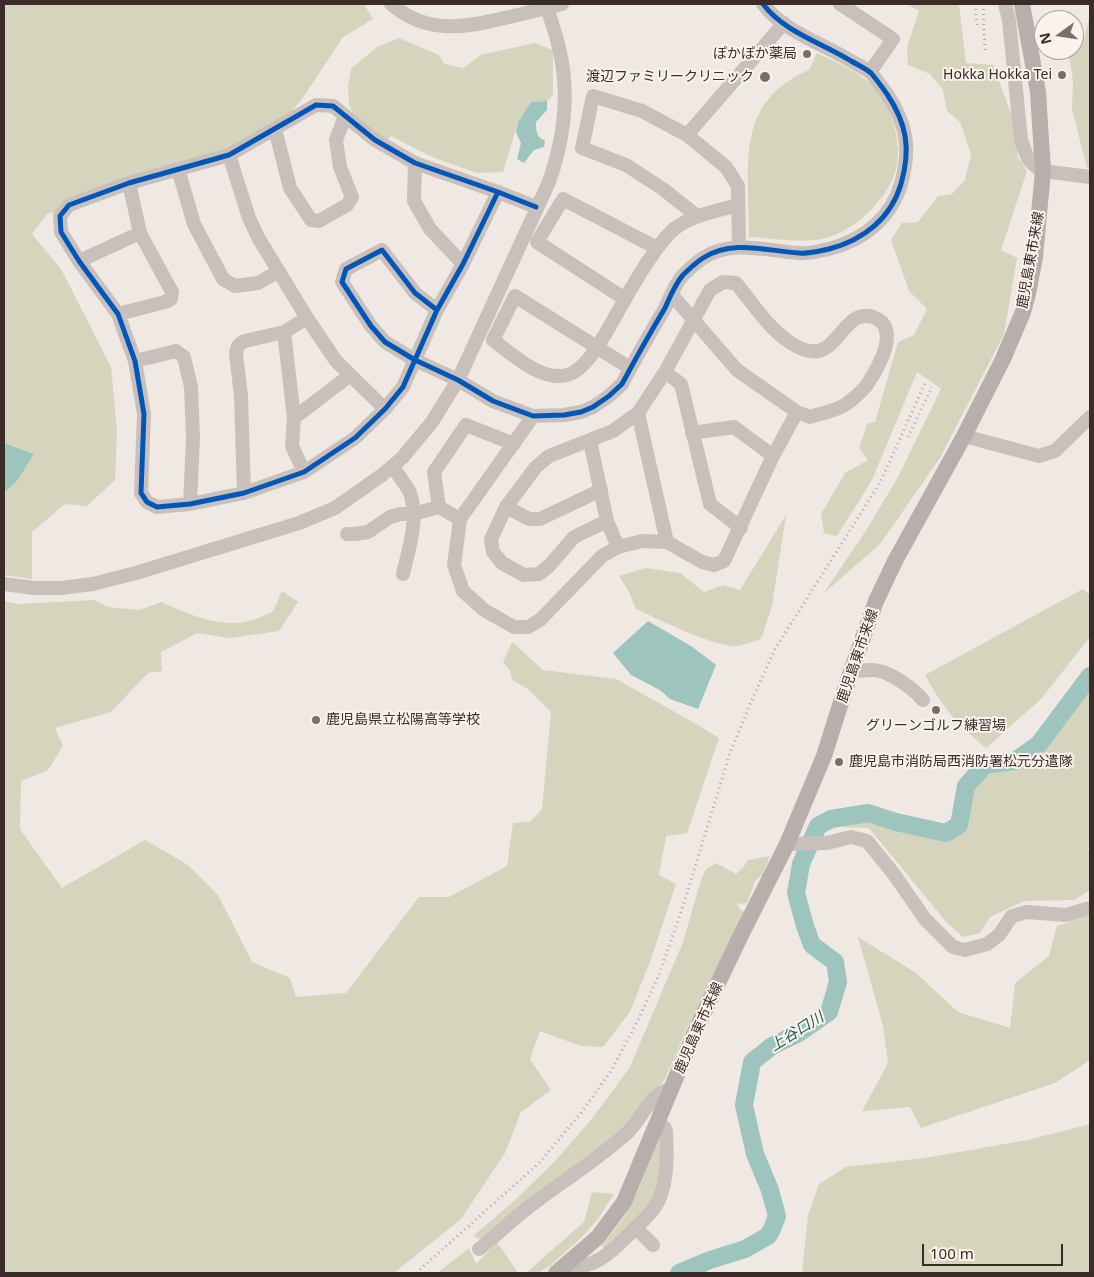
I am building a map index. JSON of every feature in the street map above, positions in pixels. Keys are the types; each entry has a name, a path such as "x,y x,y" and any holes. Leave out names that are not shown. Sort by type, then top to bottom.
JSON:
{"main road":[{"name":"鹿児島東市来線","path":"558,1271 598,1236 624,1202 706,1009 787,844 824,756 851,670 876,601 895,561 964,436 1003,359 1023,312 1035,257 1043,171 1038,92 1022,4"}],"street":[{"path":"391,4 398,10 415,18 440,26 465,27 546,6 562,4"},
{"path":"437,310 415,293 382,250 346,269 342,282 371,326 385,342 415,360 458,380 493,401 533,416 564,415 580,412 593,407 622,384 682,276 702,258 716,250 739,246 802,254 822,251 851,242 864,235 881,220 888,212 900,188 904,173 907,153 905,131 900,116 870,72 836,52 806,38 772,14 763,4"},
{"path":"840,4 894,39 870,72"},
{"path":"1005,4 1009,20 1021,140 1028,159 1043,171 1086,176"},
{"path":"4,584 34,588 61,588 93,584 136,573 299,523 335,508 393,467 432,422 458,380 549,182 557,160 564,120 564,81 559,49 546,6"},
{"path":"687,135 784,23"},
{"path":"697,216 663,189 626,165 582,148 593,96 642,111 687,135 726,167 738,186 739,246"},
{"path":"498,192 463,264 437,310 403,387 385,409 355,438 304,472 244,493 190,504 157,507 147,502 141,492 144,414 135,361 118,314 60,232 60,216 69,205 129,183 229,155 316,105 333,106 375,140 415,163 498,192 536,207"},
{"path":"275,129 290,188 312,220 320,222 347,205 352,197 340,167 336,140 345,116"},
{"path":"229,155 249,218 259,239 307,318 336,361 349,376 385,409"},
{"path":"415,163 414,201 430,229 463,264"},
{"path":"178,169 194,224 223,279 235,286 258,282 279,271"},
{"path":"118,314 165,302 171,299 172,292 140,233 129,183"},
{"path":"625,299 537,242 564,199 657,248"},
{"path":"630,368 597,348 515,296 493,340 540,372 560,376 573,372 597,348 657,248 674,229 697,216 738,205"},
{"path":"79,261 140,233"},
{"path":"607,521 574,537 549,566 539,574 524,574 502,563 493,552 491,540 506,507 536,467 549,456 613,431 638,413 665,372 693,321 710,290 723,282 736,284 764,320 789,342 809,351 817,351 832,344 850,323 864,315 882,322 887,333 887,346 865,387 845,405 810,417 797,412 737,370 693,321 672,295"},
{"path":"244,493 241,396 236,354 238,347 245,341 284,332 307,318"},
{"path":"284,332 294,418 292,446 304,472"},
{"path":"135,361 176,351 184,357 191,388 193,438 190,504"},
{"path":"665,372 681,384 710,504 741,528"},
{"path":"294,418 349,376"},
{"path":"533,416 460,519 454,565 463,591 484,610 514,627 528,627 540,620 602,556 618,547 642,542 667,542 702,562 714,565 724,561 773,456 797,412"},
{"path":"638,413 667,542"},
{"path":"964,436 1039,456 1055,451 1090,417"},
{"path":"438,507 434,472 466,424 514,444"},
{"path":"692,432 734,426 773,456"},
{"path":"590,441 607,521 618,547"},
{"path":"393,467 410,493 414,514 403,574"},
{"path":"506,507 529,519 540,518 601,490"},
{"path":"346,534 368,532 400,514 414,514 438,507 460,519"},
{"path":"851,670 857,672 872,670 883,672 915,691 923,700"},
{"path":"787,844 827,843 851,837 868,841 925,919 953,947 965,950 986,944 999,935 1012,916 1027,912 1066,915 1090,908"},
{"path":"479,1249 536,1201 597,1158 628,1132 655,1097 666,1090 672,1089"},
{"path":"558,1271 582,1267 612,1252 655,1206 663,1188 666,1164 666,1131 658,1122"},
{"path":"636,1228 652,1245"}],"green space":[{"path":"4,4 364,4 373,19 343,37 302,99 284,120 247,144 175,163 127,179 72,206 47,214 32,234 61,269 111,367 117,430 115,480 87,506 65,504 32,532 32,579 4,575 4,493 18,480 34,454 4,443"},
{"path":"907,4 959,4 966,63 993,65 1016,127 1018,158 1027,171 1001,250 1017,258 1004,334 940,458 880,544 823,594 867,529 898,477 941,389 917,372 872,480 837,536 824,533 821,514 845,473 868,460 859,448 867,424 875,422 898,342 914,335 927,309 909,291 891,240 902,223 918,222 938,196 952,194 965,180 971,154 960,122 947,111 943,90 930,74 908,65 907,47 919,11"},
{"path":"1090,13 1090,169 1087,168 1072,109 1073,81 1070,60 1084,60 1085,36"},
{"path":"399,38 439,55 444,64 464,68 480,55 535,43 553,50 553,95 547,101 531,102 518,122 503,172 477,173 432,157 391,136 385,143 355,120 349,104 348,87 351,69 377,47"},
{"path":"817,53 846,67 867,81 885,103 890,112 896,133 898,154 894,176 888,188 871,210 849,228 837,234 808,241 749,237 748,163 750,140 756,119 767,100 784,84 809,70"},
{"path":"786,515 772,606 761,639 738,646 728,645 702,638 672,626 636,609 628,590 619,576 646,568 680,573 704,592 723,585 740,590"},
{"path":"1083,589 1090,595 1090,637 1041,699 986,748 951,715 925,675"},
{"path":"282,591 298,602 279,631 229,638 197,633 161,652 162,671 148,673 111,712 55,728 63,746 48,770 21,781 20,829 62,888 145,840 188,865 218,895 252,962 290,978 296,997 346,993 419,897 449,897 507,866 513,823 530,822 542,809 551,712 528,689 512,680 510,671 503,662 512,642 543,670 616,679 719,738 687,833 666,836 659,875 676,884 651,959 630,1012 603,1047 581,1046 540,1031 530,1059 551,1090 521,1112 505,1153 461,1219 394,1273 4,1273 4,601 18,604 94,600 108,607 139,610 162,602 198,617 224,623 237,623 249,621 272,612"},
{"path":"1090,685 1090,845 1088,849 1090,851 1090,890 1074,900 1024,901 990,917 980,933 963,937 947,923 869,828 841,827 867,818 948,839 962,829 970,789 986,772 1017,765 1045,748"},
{"path":"770,856 763,874 755,881 747,903 737,904 745,912 689,1024 665,1079 626,1127 483,1240 473,1236 514,1201 555,1161 591,1120 630,1067 683,942 706,869 716,863 736,874 748,860"},
{"path":"1090,915 1090,1060 1055,1083 921,1128 910,1107 862,1111 888,1063 883,1026 858,937 916,973 958,1012 1010,1028 1015,983 1049,956 1057,926"},
{"path":"1090,1124 1090,1273 802,1273 808,1215 819,1184 846,1167 924,1158 1028,1140"},
{"path":"661,1133 662,1169 653,1202 606,1250 602,1246 624,1217 637,1193"},
{"path":"592,1192 614,1194 598,1219 580,1239 551,1265 538,1273 522,1273 527,1272 584,1222"},
{"path":"497,1242 518,1273 437,1273 469,1248 476,1264"}],"water":[{"path":"547,101 547,110 536,122 538,136 545,140 544,147 534,150 524,163 517,159 521,143 516,132 518,122 531,102"},
{"path":"4,443 34,454 18,480 4,493"},
{"path":"648,621 691,646 716,665 698,709 670,699 660,690 631,675 613,653"}],"waterway":[{"name":"上谷口川","path":"679,1273 710,1260 745,1249 768,1236 777,1216 770,1190 755,1154 744,1105 752,1062 772,1046 799,1033 829,1012 838,982 835,962 812,945 796,893 801,864 818,826 831,819 868,813 896,822 946,833 959,825 966,786 985,765 1015,761 1039,744 1090,676"}],"railway":[{"path":"975,4 977,25"},
{"path":"983,4 985,51"},
{"path":"416,1273 538,1164 581,1113 611,1071 659,975 683,906 730,753 775,649 880,483 925,383"},
{"path":"908,437 932,387"}],"cycle path":[{"path":"437,310 415,293 382,250 346,269 342,282 371,326 385,342 415,360 458,380 493,401 533,416 564,415 581,412 593,407 622,384 678,282 685,273 703,258 714,252 738,248 799,253 814,252 854,240 874,226 883,217 896,196 901,184 906,159 903,126 894,105 869,71 792,30 763,4"},
{"path":"498,192 463,264 437,310 403,387 385,409 355,438 304,472 244,493 190,504 157,507 147,502 141,493 144,414 135,361 118,314 79,261 61,232 60,216 69,205 129,183 229,155 316,105 333,106 375,140 415,163 498,192 536,207"}],"place":[{"name":"ぽかぽか薬局","path":"807,54"},
{"name":"Hokka Hokka Tei","path":"1062,75"},
{"name":"渡辺ファミリークリニック","path":"765,77"},
{"name":"グリーンゴルフ練習場","path":"936,710"},
{"name":"鹿児島県立松陽高等学校","path":"316,720"},
{"name":"鹿児島市消防局西消防署松元分遣隊","path":"839,762"}]}
